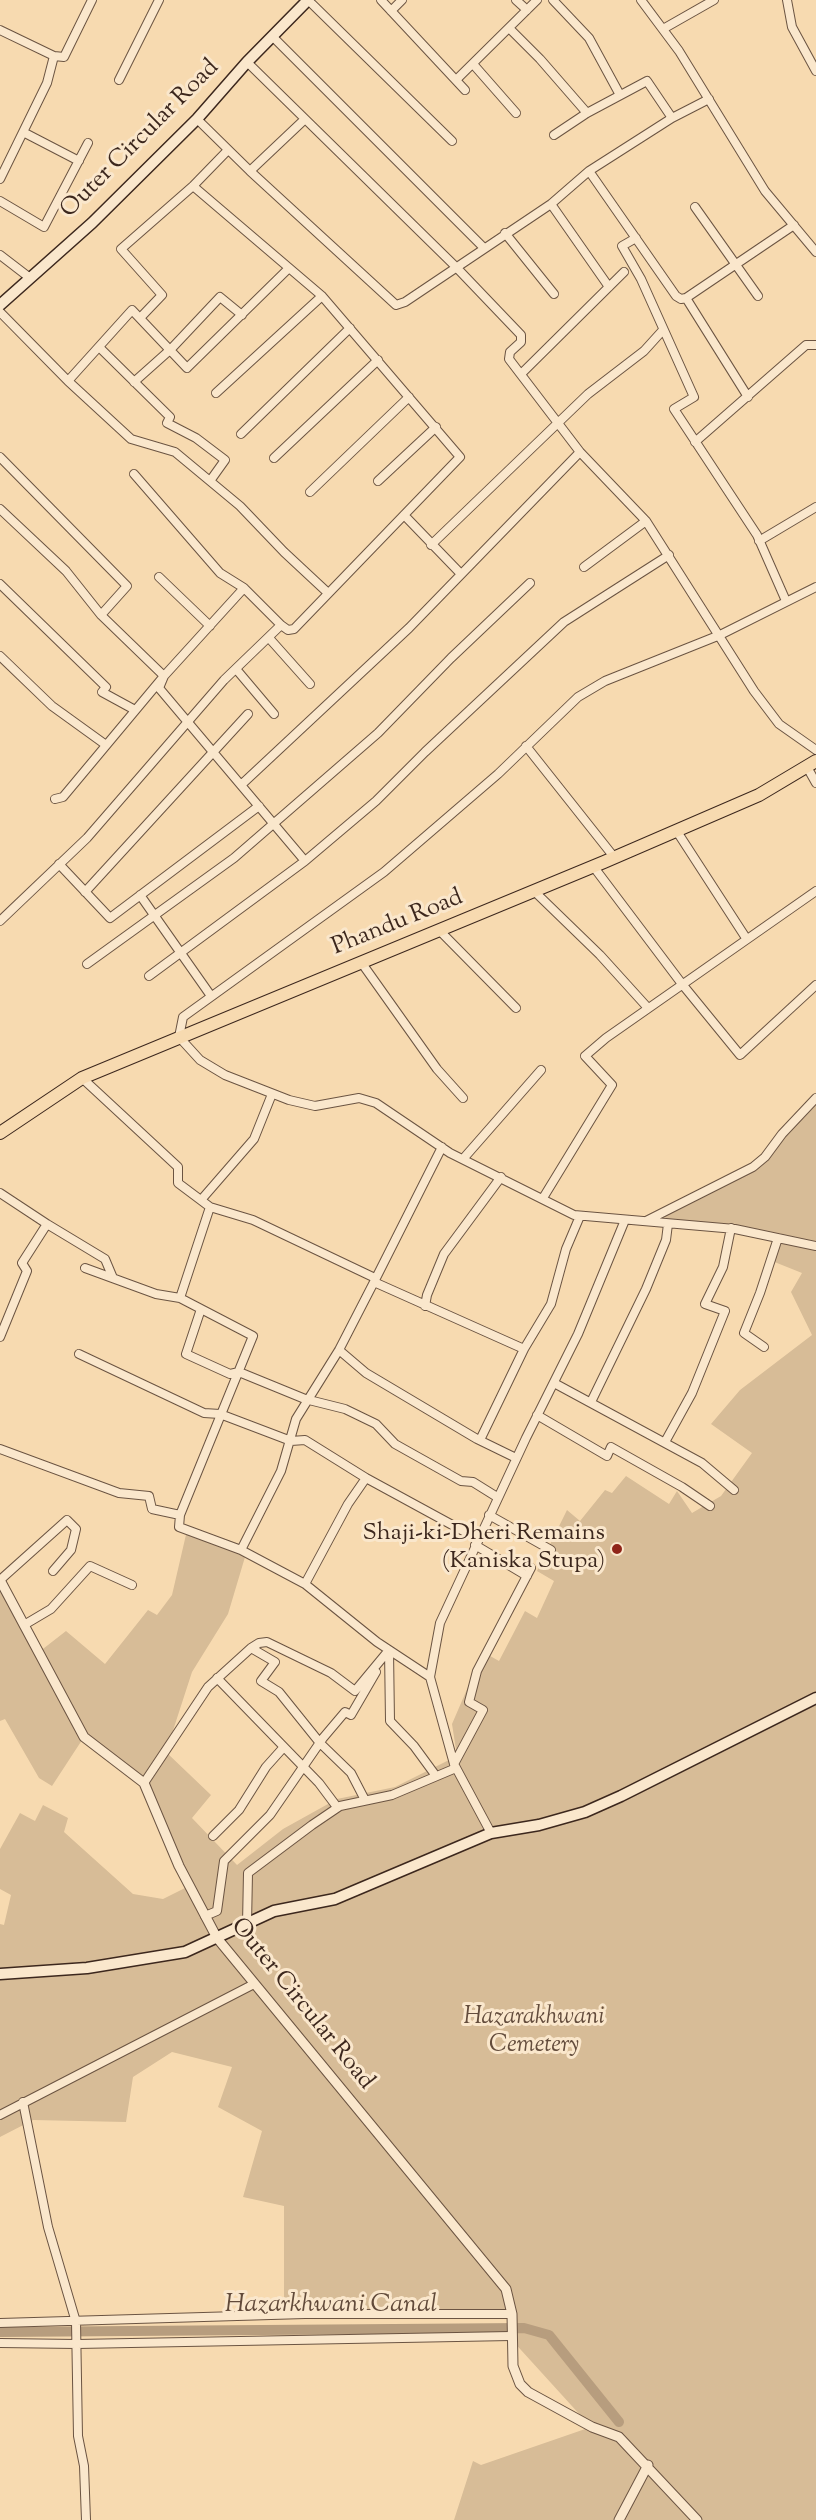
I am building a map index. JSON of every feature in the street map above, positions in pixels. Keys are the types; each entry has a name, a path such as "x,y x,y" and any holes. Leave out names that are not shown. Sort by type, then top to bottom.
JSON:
{"main road":[{"name":"Outer Circular Road","path":"0,305 92,223 197,119 247,62 308,0"},
{"name":"Phandu Road","path":"0,1133 82,1078 614,858 759,795 811,764"},
{"path":"0,1974 87,1968 184,1952 274,1911 336,1899 491,1833 539,1825 585,1812 621,1797 816,1698"}],"street":[{"path":"0,30 54,56 64,57 92,0"},
{"path":"119,80 159,0"},
{"path":"308,0 452,141"},
{"path":"381,0 465,90"},
{"path":"391,11 402,0"},
{"path":"516,0 527,10"},
{"path":"456,80 537,0"},
{"path":"553,0 590,38 620,95"},
{"path":"641,0 709,99 765,191 816,252"},
{"path":"663,29 714,0"},
{"path":"787,0 792,27 816,71"},
{"path":"509,28 540,59 587,113"},
{"path":"272,36 484,248"},
{"path":"0,179 47,83 54,56"},
{"path":"247,62 456,267 521,335 521,342 508,356 580,452 646,521 754,691 779,723 816,750"},
{"path":"473,64 516,113"},
{"path":"554,135 587,113 647,81 672,118"},
{"path":"197,119 396,305 405,303 505,233 551,204 589,171 672,118 709,99"},
{"path":"250,171 305,119"},
{"path":"23,132 79,161"},
{"path":"0,201 44,227 88,144"},
{"path":"140,318 162,295 121,249 193,186 228,150"},
{"path":"589,171 676,296 686,298 795,225"},
{"path":"134,474 220,573 244,588 281,626 288,630 294,628 328,594 460,458 351,328 321,296 193,186"},
{"path":"551,204 609,287"},
{"path":"695,207 758,296"},
{"path":"505,233 554,294"},
{"path":"636,238 622,246 641,279 694,397 675,410 759,541 786,602"},
{"path":"0,255 30,278"},
{"path":"68,381 132,310 187,368 288,269"},
{"path":"522,373 624,272"},
{"path":"216,393 321,296"},
{"path":"134,382 170,350 220,297 242,315"},
{"path":"686,298 748,397"},
{"path":"0,312 68,381 131,439 175,453 257,521 284,552 328,594"},
{"path":"241,434 351,328"},
{"path":"431,545 588,394 644,351 663,330"},
{"path":"695,442 806,345 816,345"},
{"path":"99,347 170,417 167,423 196,438 225,460 210,481"},
{"path":"274,458 378,360"},
{"path":"310,492 410,397"},
{"path":"378,481 436,428"},
{"path":"241,785 348,687 580,452"},
{"path":"0,457 127,586 101,615"},
{"path":"759,541 816,507"},
{"path":"0,509 66,571 101,615 164,676"},
{"path":"404,515 460,573"},
{"path":"584,567 646,521"},
{"path":"149,976 305,861 376,801 564,622 669,555"},
{"path":"159,577 210,626"},
{"path":"87,964 234,858 378,733 451,658 530,583"},
{"path":"0,584 106,687 102,692 135,710"},
{"path":"816,587 720,635 605,681 578,697 433,831 384,872 183,1017 179,1037 200,1060 225,1076 272,1094 315,1106 359,1098 376,1103 442,1147 580,1216 731,1228 816,1246"},
{"path":"55,799 63,797 164,676 244,588"},
{"path":"1,917 87,838 188,721 236,669 281,626"},
{"path":"269,638 310,684"},
{"path":"0,656 52,706 106,745"},
{"path":"236,669 274,714"},
{"path":"164,676 159,688 305,861"},
{"path":"85,892 248,714"},
{"path":"526,746 614,858"},
{"path":"811,764 816,783"},
{"path":"59,864 108,918 259,806"},
{"path":"676,830 746,938"},
{"path":"592,866 682,984 740,1055 816,985"},
{"path":"534,891 600,955 648,1008"},
{"path":"543,1198 612,1085 585,1056 746,938 816,891"},
{"path":"140,895 211,996"},
{"path":"439,930 516,1008"},
{"path":"361,962 437,1069 464,1098"},
{"path":"464,1159 541,1070"},
{"path":"82,1078 178,1167 178,1183 210,1207 253,1220 425,1306 437,1309 524,1349"},
{"path":"201,1200 254,1139 272,1094"},
{"path":"644,1222 753,1167 816,1098"},
{"path":"241,1550 281,1471 297,1419 339,1350 442,1147"},
{"path":"425,1306 427,1295 444,1254 501,1177"},
{"path":"0,1193 105,1259 113,1278"},
{"path":"180,1298 210,1207"},
{"path":"480,1440 524,1349 550,1304 580,1216"},
{"path":"491,1833 455,1766 429,1677 441,1623 497,1497 578,1334 625,1220"},
{"path":"0,1337 27,1271 22,1263 47,1224"},
{"path":"591,1402 646,1290 666,1240 668,1224"},
{"path":"665,1442 692,1393 725,1311 705,1304 723,1267 731,1228"},
{"path":"764,1347 744,1333 778,1238"},
{"path":"85,1268 156,1294 180,1298 253,1336 180,1515 179,1527 241,1550 305,1584 388,1650 429,1677"},
{"path":"201,1309 186,1354 230,1374 239,1372 307,1400 345,1409 376,1424 396,1444 461,1481 473,1482 497,1497"},
{"path":"339,1350 366,1373 480,1440 516,1458"},
{"path":"79,1354 204,1413 220,1414 291,1441 305,1440 477,1542 527,1576"},
{"path":"554,1383 702,1463 734,1490"},
{"path":"537,1415 607,1456 611,1448 682,1487 710,1506"},
{"path":"0,1449 120,1493 149,1496 152,1509 180,1515"},
{"path":"305,1584 348,1504 366,1478"},
{"path":"489,1515 551,1550"},
{"path":"53,1571 71,1550 76,1529 67,1520 0,1580 84,1737 144,1783 208,1687 259,1642 267,1642 285,1649 331,1672 355,1691 388,1650"},
{"path":"24,1625 51,1609 90,1566 132,1585"},
{"path":"247,1924 248,1874 338,1807 392,1794 455,1766 483,1710 469,1702 477,1671 531,1568"},
{"path":"251,1648 275,1662 261,1681 279,1692 320,1743 351,1773 365,1800"},
{"path":"206,1916 217,1911 224,1861 270,1815 320,1743 345,1712 351,1715 388,1650"},
{"path":"388,1650 390,1721 414,1746 436,1776"},
{"path":"217,1678 303,1767 338,1807"},
{"path":"213,1836 239,1810 266,1767 283,1748"},
{"name":"Outer Circular Road","path":"144,1783 178,1866 218,1938 506,2289 512,2313 513,2366 520,2384 528,2392 592,2427 619,2437 648,2465 697,2520"},
{"path":"0,2115 254,1984"},
{"path":"23,2102 48,2227 76,2322 78,2436 84,2466 86,2520"},
{"path":"0,2323 305,2314 512,2313"},
{"path":"0,2343 511,2336"},
{"path":"619,2520 648,2465"}],"green space":[{"name":"Hazarakhwani Cemetery","path":"816,1098 816,2520 454,2520 473,2461 481,2465 591,2427 511,2339 512,2314 284,2314 284,2206 243,2197 262,2131 218,2107 232,2067 172,2052 133,2077 126,2122 33,2120 0,2137 0,1924 4,1925 11,1895 0,1889 0,1849 20,1813 35,1821 43,1805 68,1818 64,1832 133,1894 163,1899 189,1886 144,1783 84,1737 52,1786 39,1778 5,1719 0,1721 0,1580 39,1652 66,1631 105,1664 148,1610 157,1615 172,1595 188,1526 248,1547 228,1614 192,1672 166,1752 211,1795 192,1818 237,1865 283,1829 337,1799 395,1787 457,1756 452,1724 483,1652 499,1661 525,1611 537,1618 554,1581 537,1571 567,1510 580,1521 605,1490 612,1493 626,1476 669,1504 677,1491 692,1513 721,1496 752,1453 711,1424 740,1390 812,1335 791,1292 802,1273 772,1261 782,1239 735,1229 644,1222 753,1167"}],"waterway":[{"name":"Hazarkhwani Canal","path":"0,2332 524,2328 549,2335 619,2422"}],"place":[{"name":"Shaji-ki-Dheri Remains (Kaniska Stupa)","path":"617,1549"}]}
